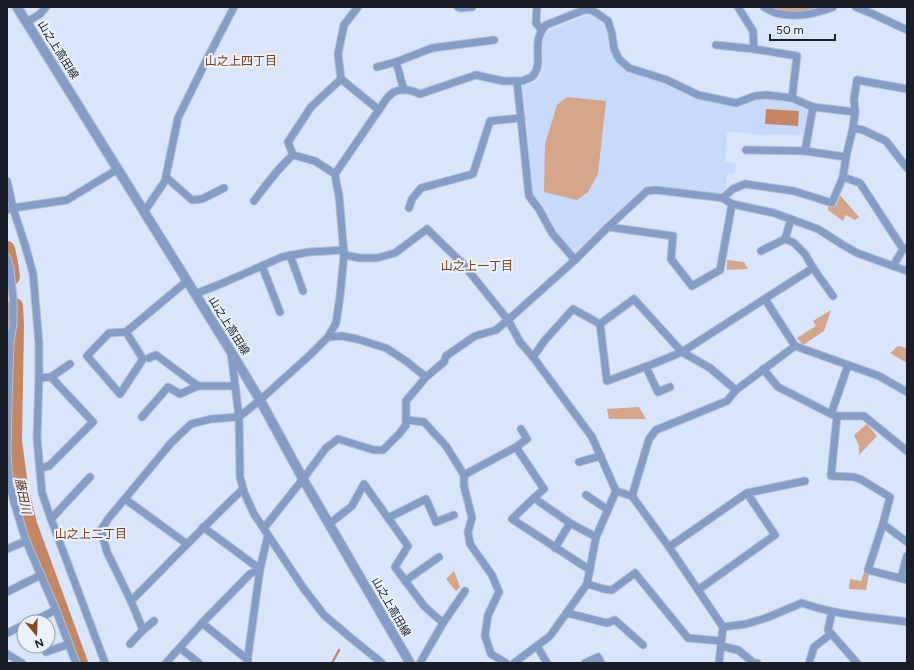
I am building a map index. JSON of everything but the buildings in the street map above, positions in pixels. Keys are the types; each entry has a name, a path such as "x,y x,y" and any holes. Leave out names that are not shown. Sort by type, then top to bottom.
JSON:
{"street":[{"name":"山之上高田線","path":"18,7 260,400 303,480 410,663"},
{"path":"27,22 40,14 46,7"},
{"path":"144,212 165,181 178,118 234,7"},
{"path":"358,7 344,25 338,54 341,79 379,110"},
{"path":"458,7 472,7"},
{"path":"537,7 536,23 542,30"},
{"path":"738,7 753,31 754,50"},
{"path":"764,7 775,13 795,16 819,12 833,7"},
{"path":"856,7 907,30"},
{"path":"143,630 131,601 107,552 101,530 108,519 171,443 192,424 211,419 239,417 260,400 328,337 336,323 344,253 339,195 335,174 387,98 395,91 404,90 420,94 476,75 503,81 527,80 536,74 538,66 538,38 546,25 584,10 591,10 608,21 614,49 619,59 629,68 667,80 698,95 736,103 755,96 767,95 792,98 813,108 855,112"},
{"path":"377,68 432,48 494,40"},
{"path":"716,45 797,56 792,98"},
{"path":"396,62 404,90"},
{"path":"293,155 288,142 311,107 341,79"},
{"path":"723,198 733,189 745,184 794,191 832,203 843,177 853,128 855,112 854,99 857,80 907,89"},
{"path":"517,81 529,196 539,209 552,233 575,260"},
{"path":"806,151 813,108"},
{"path":"409,208 412,199 421,188 473,174 490,121 521,118"},
{"path":"853,128 863,130 886,141 907,168"},
{"path":"746,150 806,151 846,157"},
{"path":"293,155 315,161 335,174"},
{"path":"254,201 286,161 293,155"},
{"path":"10,209 67,200 118,169"},
{"path":"166,176 192,200 202,199 224,188"},
{"path":"843,177 860,183 905,249 893,266"},
{"path":"7,181 10,209 25,245 32,273 39,344 37,438 42,493 105,663"},
{"path":"248,661 266,531 326,448 338,439 374,450 383,450 406,425 406,401 426,377 444,362 446,356 475,336 496,330 575,260 647,191 656,190 723,198 732,204 774,213 818,229 843,246 857,253 907,271"},
{"path":"608,227 673,236 671,259 692,286 720,270 732,204"},
{"path":"761,251 785,239 791,219"},
{"path":"195,294 290,255 309,252 344,253 360,258 377,258 390,255 395,253 427,229 463,264 508,320 520,342 533,357 592,437 616,491 596,537 587,584 550,636 514,663"},
{"path":"785,239 794,243 805,254 833,296"},
{"path":"290,255 303,291"},
{"path":"7,258 10,269 13,298 13,324 9,343 7,392 7,453 10,504 56,610 76,663"},
{"path":"262,266 280,312"},
{"path":"600,324 607,381 682,352 813,268"},
{"path":"126,332 143,359 120,394 87,356 109,333 126,332 187,281"},
{"path":"600,324 634,299 682,352 710,368 736,390"},
{"path":"765,299 795,346 879,376 907,392"},
{"path":"533,357 545,340 573,309 600,324"},
{"path":"328,337 342,336 386,348 406,361 426,377"},
{"path":"632,496 649,439 656,430 727,401 736,390 795,346"},
{"path":"230,350 239,417 240,477 243,489 254,514 304,589 324,615 382,663"},
{"path":"149,358 156,355 198,386"},
{"path":"39,378 51,377 70,364"},
{"path":"848,364 834,415 831,476 862,480 890,497 868,570 904,579 907,556"},
{"path":"646,367 658,392 670,387"},
{"path":"763,369 778,387 834,415 864,416 907,451"},
{"path":"40,468 49,466 93,422 51,377"},
{"path":"142,417 168,387 180,394 198,386 235,386"},
{"path":"406,420 424,422 446,446 464,475 464,486 472,518 468,532 470,544 492,575 499,592 488,615 485,636 491,654 506,663"},
{"path":"464,475 516,447 527,439 521,429"},
{"path":"516,447 544,490 512,519 590,570"},
{"path":"579,462 601,456"},
{"path":"51,519 90,477"},
{"path":"669,547 747,494 805,481"},
{"path":"330,524 352,506 364,484 408,546 395,566 424,606 443,623"},
{"path":"131,601 203,527 243,489"},
{"path":"616,491 632,496 669,547 723,627 719,663"},
{"path":"698,590 775,535 747,494"},
{"path":"586,495 608,510"},
{"path":"534,498 570,523 596,537"},
{"path":"125,499 187,544"},
{"path":"388,518 426,499 436,522 454,515"},
{"path":"555,548 570,523"},
{"path":"883,524 907,542"},
{"path":"203,527 260,569"},
{"path":"7,549 26,541"},
{"path":"405,581 439,557"},
{"path":"166,663 202,623 250,574 260,569"},
{"path":"587,584 612,590 635,573 688,638 721,643 738,650 757,663"},
{"path":"7,592 41,575"},
{"path":"420,663 443,623 465,591"},
{"path":"723,627 746,624 766,618 802,602 813,607 832,612 907,622"},
{"path":"48,614 56,610"},
{"path":"832,612 828,630 857,663"},
{"path":"567,613 607,623 615,620 643,644"},
{"path":"130,644 154,621"},
{"path":"202,623 248,661"},
{"path":"809,663 814,647 831,634"},
{"path":"56,649 69,644"},
{"path":"537,646 547,663"},
{"path":"180,648 199,663"},
{"path":"7,654 22,663"},
{"path":"585,663 598,657 601,663"}],"shaded area":[{"path":"771,7 827,7 799,12 784,12"},
{"path":"586,16 595,18 604,25 608,35 610,51 616,61 627,72 665,84 697,99 737,106 756,100 767,99 792,103 807,110 803,135 761,135 727,131 725,162 736,164 735,173 727,175 725,193 722,194 656,186 645,188 575,254 556,230 543,206 533,194 523,86 535,82 540,77 543,67 543,39 546,33 549,30"},
{"path":"567,97 606,101 598,174 588,192 577,200 544,192 545,144 557,105"},
{"path":"766,109 799,111 798,126 765,124"},
{"path":"840,195 859,217 855,220 846,215 843,221 828,210 828,206 836,206"},
{"path":"727,260 744,262 748,269 727,270"},
{"path":"831,310 824,331 803,345 797,338 816,326 813,321"},
{"path":"898,346 907,348 907,363 890,353"},
{"path":"639,407 646,419 609,419 607,409"},
{"path":"867,424 877,436 859,455 859,446 854,435"},
{"path":"454,571 460,587 456,591 446,579"},
{"path":"864,572 869,573 866,590 849,589 850,579 861,581"}],"waterway":[{"name":"藤田川","path":"7,249 12,277"},
{"name":"藤田川","path":"15,306 14,441 20,486 29,524 80,663"},
{"path":"332,663 339,650"}],"district":[{"name":"山之上四丁目","path":"241,61"},
{"name":"山之上一丁目","path":"477,266"},
{"name":"山之上二丁目","path":"91,534"}]}
